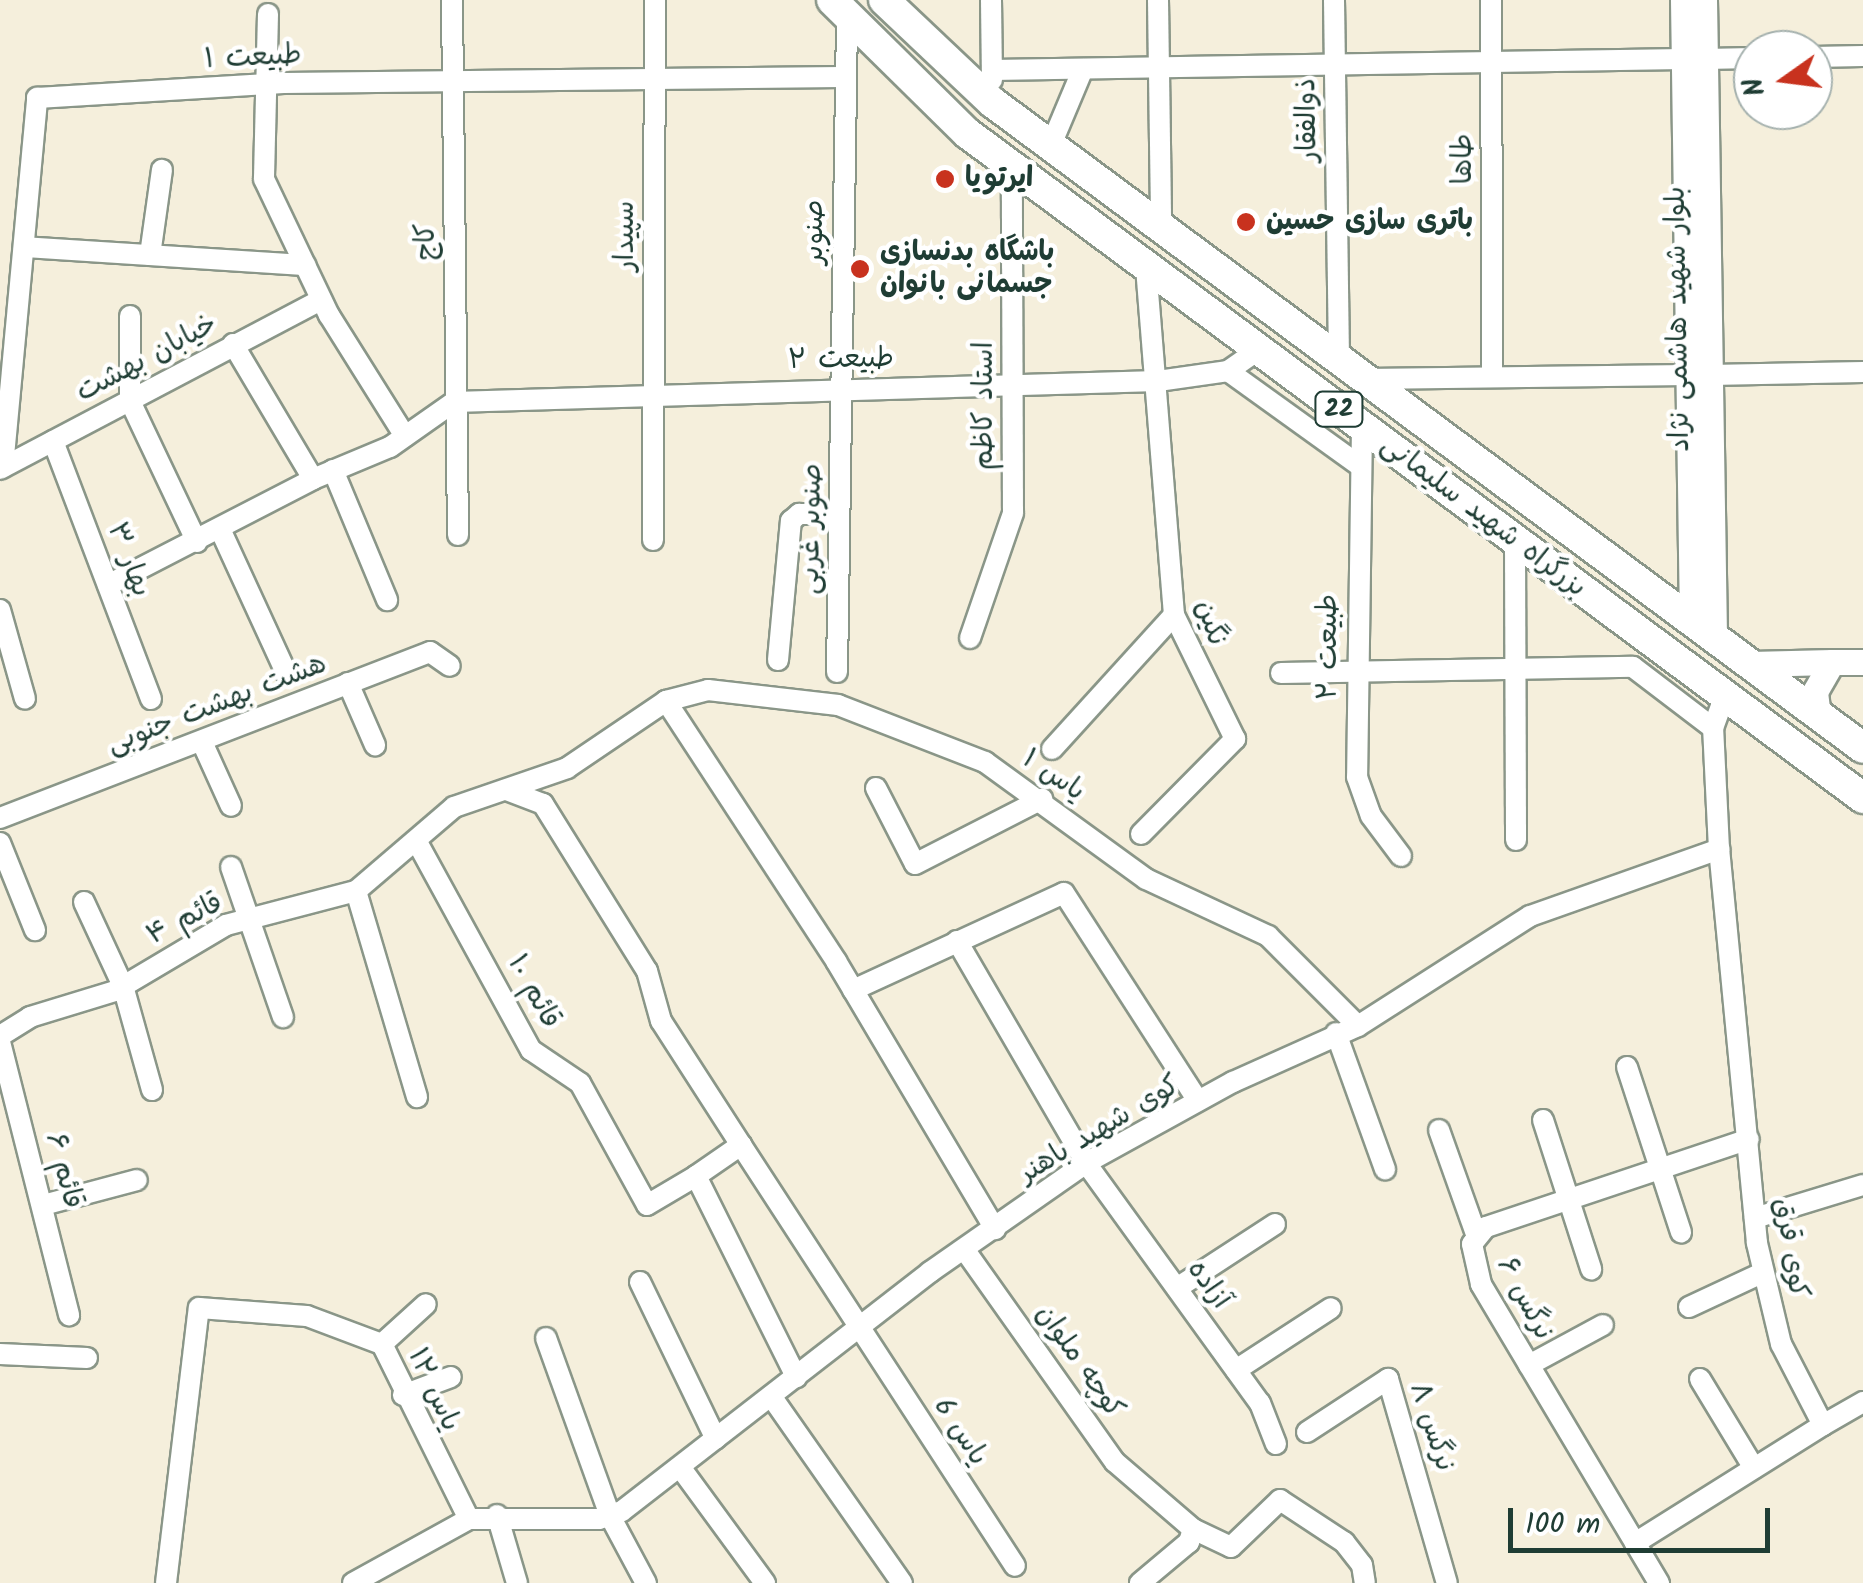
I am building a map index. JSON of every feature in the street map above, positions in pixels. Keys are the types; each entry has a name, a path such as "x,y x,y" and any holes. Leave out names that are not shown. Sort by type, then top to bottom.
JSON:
{"highway":[{"name":"بزرگراه شهید سلیمانی","path":"884,0 992,102 1863,748"},
{"name":"بزرگراه شهید سلیمانی","path":"840,10 1012,166 1515,545 1863,798"}],"main road":[{"name":"بلوار شهید هاشمی نژاد","path":"1683,0 1694,59 1703,629"},
{"name":"بلوار شهید هاشمی نژاد","path":"1694,59 1704,0"},
{"path":"1818,714 1815,692 1832,662"},
{"path":"1750,664 1863,662"}],"street":[{"name":"کاج","path":"452,0 458,535"},
{"name":"سپیدار","path":"653,540 655,0"},
{"path":"991,0 992,102"},
{"path":"1158,0 1161,226"},
{"name":"ذوالفقار","path":"1334,0 1338,358"},
{"name":"طاها","path":"1491,0 1492,378"},
{"name":"صنوبر","path":"840,10 843,386"},
{"path":"268,14 264,179 321,300 406,436"},
{"path":"1833,57 1863,56"},
{"path":"992,70 1733,58"},
{"path":"1051,145 1084,69"},
{"name":"طبیعت ۱","path":"2,468 37,98 266,84 842,77"},
{"name":"استاد کاظم","path":"970,638 1013,513 1012,166"},
{"path":"150,254 162,170"},
{"path":"24,246 305,264"},
{"name":"نگین","path":"1141,834 1234,739 1174,616 1146,265"},
{"name":"خیابان بهشت","path":"2,468 321,300"},
{"path":"130,316 130,401 197,542"},
{"path":"234,344 313,479"},
{"path":"1259,349 1228,371 1359,465"},
{"name":"طبیعت ۲","path":"454,402 843,386 1158,381 1228,371"},
{"path":"1366,379 1863,372"},
{"name":"صنوبر غربی","path":"838,672 843,386"},
{"path":"108,585 313,479 406,436 454,402"},
{"name":"طبیعت ٣","path":"1362,426 1354,672 1358,777 1371,816 1401,856"},
{"name":"بهار ۳","path":"52,441 152,699"},
{"path":"334,470 386,600"},
{"path":"778,660 791,521 799,514 839,514"},
{"path":"220,529 287,675"},
{"path":"1515,545 1516,840"},
{"path":"0,610 25,699"},
{"path":"1052,748 1174,616"},
{"name":"هشت بهشت جنوبی","path":"0,818 430,652 450,666"},
{"path":"1281,674 1514,667 1633,668 1713,728"},
{"path":"348,683 375,745"},
{"name":"یاس ۱","path":"666,701 708,690 838,705 985,762 1042,799 1146,879 1268,936 1358,1026"},
{"path":"1719,849 1713,728 1724,695"},
{"path":"666,701 853,990 995,1229"},
{"name":"قائم ۴","path":"0,1039 30,1017 123,986 209,933 356,890 454,807 567,768 666,701"},
{"path":"202,742 231,806"},
{"path":"876,788 916,864 1042,799"},
{"name":"یاس 6","path":"503,789 543,804 647,971 661,1022 1015,1566"},
{"name":"قائم ۱۰","path":"416,842 531,1050 580,1084 647,1204 696,1176"},
{"path":"0,843 34,930"},
{"name":"کوی شهید باهنر","path":"610,1516 680,1467 964,1249 1086,1163 1198,1101 1358,1026 1530,916 1719,849"},
{"name":"کوی قرق","path":"1719,849 1762,1273 1782,1344 1823,1425"},
{"path":"231,867 252,918 283,1017"},
{"path":"356,890 417,1097"},
{"path":"853,990 1064,893 1198,1101"},
{"path":"84,902 123,986 152,1090"},
{"name":"آزاده","path":"957,940 1086,1163 1236,1370 1275,1428 1276,1444"},
{"path":"1336,1033 1386,1169"},
{"name":"قائم ۶","path":"0,1039 69,1315"},
{"path":"1627,1066 1681,1232"},
{"path":"1543,1120 1591,1269"},
{"path":"1439,1130 1476,1234"},
{"name":"نرگس ۶","path":"1659,1583 1481,1284 1473,1262 1476,1234 1749,1139"},
{"path":"741,1145 696,1176 796,1377"},
{"path":"44,1205 137,1180"},
{"path":"1755,1218 1863,1185"},
{"path":"1177,1288 1275,1224"},
{"name":"کوچه ملوان","path":"964,1249 1116,1462 1193,1529"},
{"path":"1689,1307 1762,1273"},
{"path":"640,1282 716,1439"},
{"path":"382,1344 426,1304"},
{"name":"یاس ۱۲","path":"166,1583 199,1308 307,1316 382,1344 403,1395 468,1519"},
{"path":"1236,1370 1331,1308"},
{"path":"1529,1365 1603,1326"},
{"path":"546,1338 610,1516 646,1583"},
{"path":"0,1354 87,1358"},
{"path":"403,1395 451,1377"},
{"name":"نرگس ۸","path":"1306,1432 1388,1379 1447,1583"},
{"path":"1700,1379 1754,1468"},
{"path":"771,1396 902,1583"},
{"path":"1635,1543 1863,1402"},
{"path":"680,1467 765,1583"},
{"path":"1140,1583 1189,1542 1193,1529 1231,1546 1280,1500 1344,1542 1362,1565 1365,1583"},
{"path":"353,1583 468,1519 497,1515 610,1516"},
{"path":"497,1515 517,1583"}],"place":[{"name":"ایرتویا","path":"945,179"},
{"name":"باتری سازی حسین","path":"1246,222"},
{"name":"باشگاه بدنسازی جسمانی بانوان","path":"860,269"}]}
